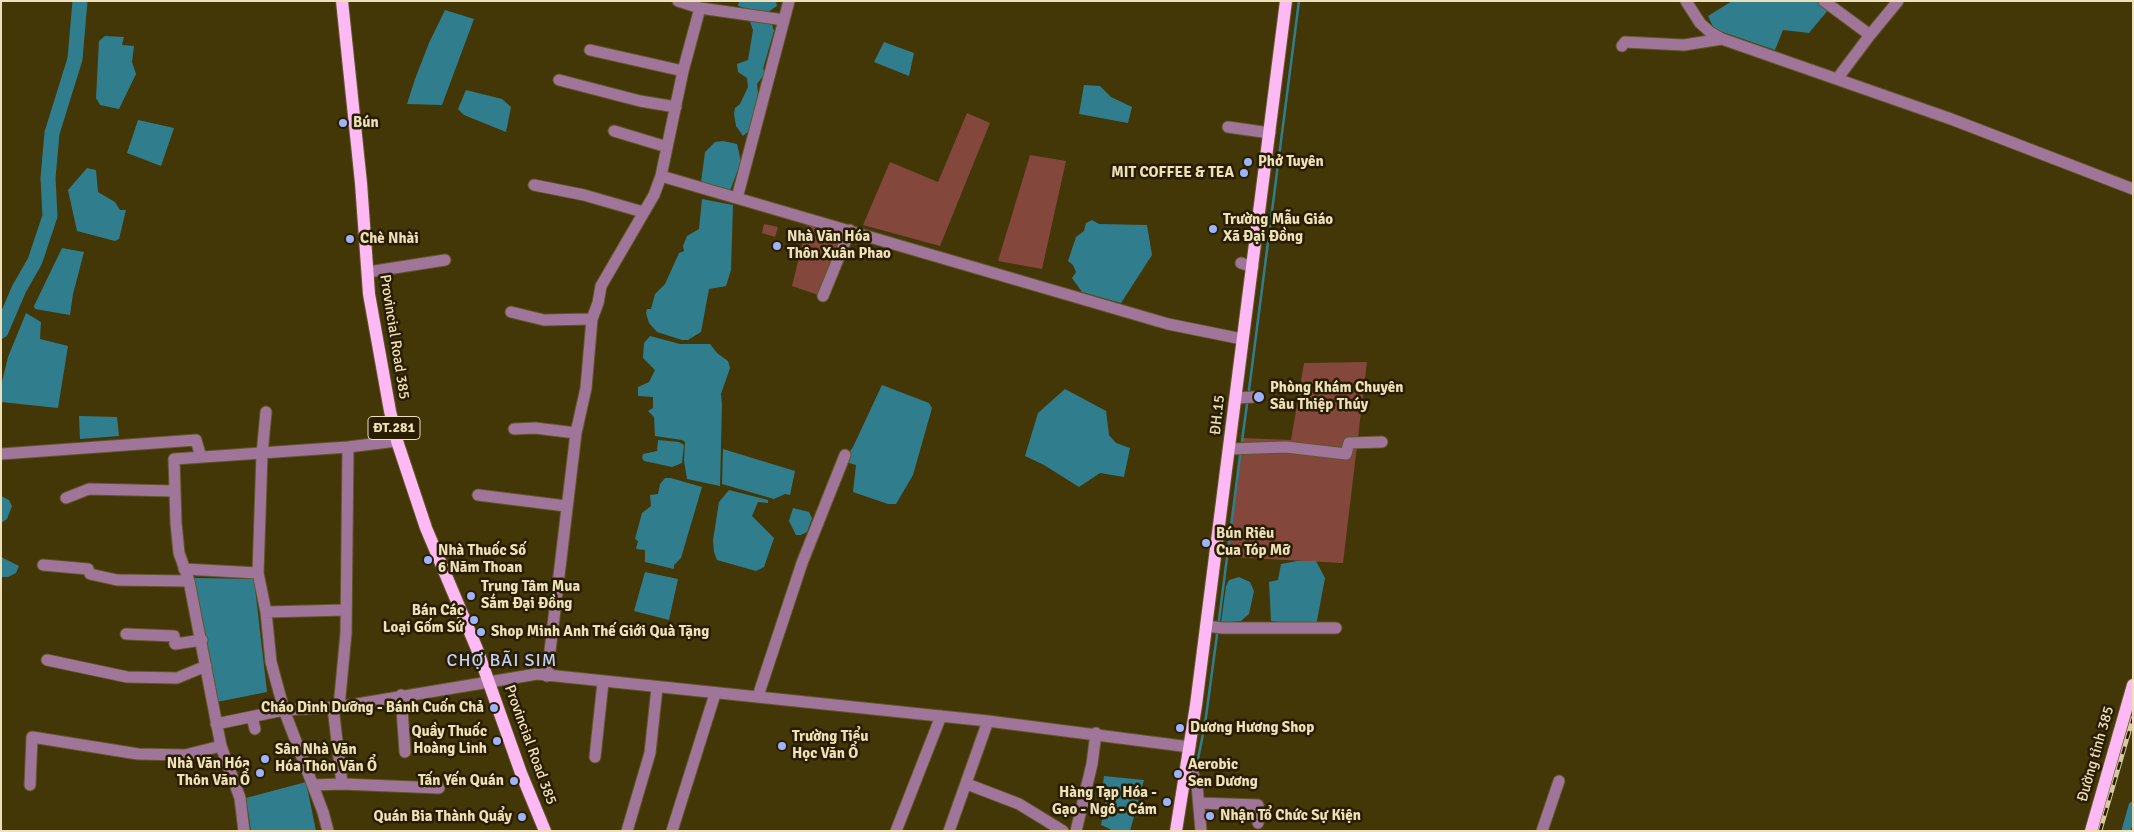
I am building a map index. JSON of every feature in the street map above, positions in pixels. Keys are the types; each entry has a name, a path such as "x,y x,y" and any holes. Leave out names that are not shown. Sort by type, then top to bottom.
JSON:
{"main road":[{"name":"Provincial Road 385","path":"342,1 361,183 368,272 380,364 397,441 426,528 474,640 521,773 545,831"},
{"name":"ĐH.15","path":"1176,831 1189,753 1230,449 1242,339 1247,265 1270,133 1286,1"},
{"name":"Đường tỉnh 385","path":"2091,831 2133,686"}],"street":[{"path":"678,1 700,8 784,20"},
{"path":"737,198 789,1"},
{"path":"1686,1 1700,23 1722,39 1960,122 2133,188"},
{"path":"1824,1 1870,35"},
{"path":"1837,79 1898,1"},
{"path":"547,676 566,506 576,433 586,388 592,319 598,302 600,286 654,195 661,176 683,71 700,8"},
{"path":"1622,46 1625,42 1684,45 1722,39"},
{"path":"590,50 683,71"},
{"path":"559,80 640,101 676,107"},
{"path":"1228,127 1270,133"},
{"path":"614,131 667,147"},
{"path":"661,176 1168,324 1242,339"},
{"path":"534,185 589,196 643,212"},
{"path":"823,296 850,230"},
{"path":"368,272 445,260"},
{"path":"511,312 544,320 592,319"},
{"path":"1236,398 1253,397"},
{"path":"266,412 262,454 258,573 266,612 271,662 284,710 313,785 328,831"},
{"path":"514,429 535,428 576,433"},
{"path":"1,454 196,440 200,457"},
{"path":"244,831 240,798 221,746 202,640 189,581 184,569 176,523 174,459 262,454 397,441"},
{"path":"1230,449 1286,447 1346,454 1349,443 1382,442"},
{"path":"342,784 336,707 346,633 348,447"},
{"path":"758,696 802,563 845,455"},
{"path":"66,498 89,489 174,491"},
{"path":"478,495 566,506"},
{"path":"43,565 88,569 90,574 117,580 189,581"},
{"path":"184,569 258,573"},
{"path":"266,612 345,610"},
{"path":"1206,626 1222,628 1336,628"},
{"path":"126,634 174,636 175,644 202,640"},
{"path":"47,660 126,677 177,678 206,666"},
{"path":"216,724 284,710 336,707 537,674 715,694 758,696 802,706 941,716 1096,733 1189,753 1197,785 1201,831"},
{"path":"595,757 603,682"},
{"path":"628,831 650,753 657,688"},
{"path":"672,831 715,694"},
{"path":"402,695 405,752"},
{"path":"896,831 941,716"},
{"path":"252,717 255,728"},
{"path":"949,831 988,721"},
{"path":"1076,831 1092,764 1096,733"},
{"path":"30,785 32,737 138,754 185,755 221,746"},
{"path":"1542,831 1559,781"},
{"path":"313,785 342,784 439,788"},
{"path":"967,784 1019,804 1063,831"},
{"path":"1199,803 1258,804 1258,823"}],"shaded area":[{"path":"967,113 990,123 940,246 863,225 890,162 938,182"},
{"path":"1030,155 1066,161 1042,269 998,261"},
{"path":"764,224 778,227 775,237 762,233"},
{"path":"807,224 846,237 821,296 792,286"},
{"path":"1367,362 1343,563 1228,557 1242,438 1291,440 1304,363"}],"water":[{"path":"739,1 776,1 777,6 765,14 738,6"},
{"path":"1732,1 1821,1 1829,9 1809,33 1783,30 1775,50 1714,29 1708,16"},
{"path":"445,10 474,19 442,105 407,104 429,43"},
{"path":"749,19 772,24 774,31 763,69 766,72 757,84 758,93 751,129 743,136 736,126 734,114 735,108 740,104 748,87 747,78 738,72 737,64 748,60 753,30"},
{"path":"105,36 124,37 122,45 134,46 132,62 136,74 119,109 100,105 96,98 99,41"},
{"path":"884,42 914,53 909,76 874,62"},
{"path":"1084,85 1100,86 1111,97 1132,107 1128,123 1079,114"},
{"path":"466,90 502,99 511,107 506,132 464,115 458,109"},
{"path":"138,120 174,128 161,166 127,153"},
{"path":"723,141 737,144 742,166 739,167 730,191 701,182 705,152 715,142"},
{"path":"87,168 96,170 98,192 115,202 120,210 126,210 119,239 115,241 77,231 68,190"},
{"path":"702,199 733,205 731,270 726,286 709,289 701,332 688,340 682,340 657,332 649,323 646,313 647,309 651,309 655,294 665,284 679,253 684,251 683,246 687,236 699,229"},
{"path":"1092,220 1099,224 1147,225 1152,255 1121,303 1082,292 1072,278 1076,272 1073,265 1068,261 1076,237 1084,231 1086,223"},
{"path":"62,248 84,252 73,294 70,315 35,309 34,306"},
{"path":"26,313 41,322 40,339 68,346 58,408 1,402 1,386 8,357"},
{"path":"650,336 680,344 710,344 717,353 728,361 730,368 721,394 720,486 687,479 684,461 685,442 655,436 654,417 648,411 653,408 653,397 638,396 638,387 649,382 655,370 643,358 644,343"},
{"path":"882,385 929,403 932,408 913,475 896,504 888,504 853,492 856,465 846,462 846,457 853,447"},
{"path":"1065,389 1106,411 1109,435 1116,443 1130,448 1124,477 1100,473 1079,487 1044,465 1025,456 1038,413"},
{"path":"79,416 117,417 119,436 80,439"},
{"path":"658,440 679,442 684,445 682,463 672,467 644,461 642,458 643,454 657,451"},
{"path":"723,449 795,471 790,495 785,494 774,499 722,484"},
{"path":"665,478 702,487 681,558 674,565 674,569 645,562 645,550 636,549 638,541 635,539 642,513 651,506 650,495 658,494 660,484"},
{"path":"729,490 768,500 768,503 758,502 752,516 774,538 764,567 756,571 717,560 714,552 713,540 719,502"},
{"path":"1,496 9,500 12,506 7,519 1,523"},
{"path":"793,508 809,512 812,518 807,532 801,535 796,535 789,521"},
{"path":"1,557 19,566 16,573 8,577 1,577"},
{"path":"1297,561 1316,561 1325,578 1316,626 1271,621 1269,582 1278,580 1281,564"},
{"path":"645,572 678,579 669,620 634,611"},
{"path":"1239,577 1250,582 1254,591 1249,614 1241,621 1221,623 1226,586 1229,580"},
{"path":"194,578 254,579 267,692 217,702"},
{"path":"1104,776 1144,780 1130,831 1110,831 1110,829 1101,825 1106,798 1102,792"},
{"path":"306,782 316,831 251,831 246,798"}],"waterway":[{"path":"1,331 19,289 35,261 50,216 48,178 52,133 75,59 80,1"},
{"path":"1249,390 1299,1"},
{"path":"1242,441 1247,404"},
{"path":"1219,620 1240,456"},
{"path":"1197,764 1205,724 1217,635"},
{"path":"2126,831 2133,806"}],"railway":[{"path":"2100,831 2133,718"}],"place":[{"name":"Bún","path":"343,123"},
{"name":"Phở Tuyên","path":"1248,162"},
{"name":"MIT COFFEE & TEA","path":"1244,173"},
{"name":"Trường Mẫu Giáo Xã Đại Đồng","path":"1213,229"},
{"name":"Chè Nhài","path":"350,239"},
{"name":"Nhà Văn Hóa Thôn Xuân Phao","path":"777,246"},
{"name":"Phòng Khám Chuyên Sâu Thiệp Thúy","path":"1259,397"},
{"name":"Bún Riêu Cua Tóp Mỡ","path":"1206,543"},
{"name":"Nhà Thuốc Số 6 Năm Thoan","path":"428,560"},
{"name":"Trung Tâm Mua Sắm Đại Đồng","path":"471,596"},
{"name":"Bán Các Loại Gốm Sứ","path":"474,620"},
{"name":"Shop Minh Anh Thế Giới Quà Tặng","path":"481,632"},
{"name":"Cháo Dinh Dưỡng - Bánh Cuốn Chả","path":"494,708"},
{"name":"Dương Hương Shop","path":"1180,728"},
{"name":"Quầy Thuốc Hoàng Linh","path":"497,741"},
{"name":"Trường Tiểu Học Văn Ổ","path":"782,746"},
{"name":"Sân Nhà Văn Hóa Thôn Văn Ổ","path":"265,759"},
{"name":"Nhà Văn Hóa Thôn Văn Ổ","path":"260,773"},
{"name":"Aerobic Sen Dương","path":"1178,774"},
{"name":"Tấn Yến Quán","path":"514,781"},
{"name":"Hàng Tạp Hóa - Gạo - Ngô - Cám","path":"1167,802"},
{"name":"Nhận Tổ Chức Sự Kiện","path":"1210,816"},
{"name":"Quán Bia Thành Quẩy","path":"522,817"}],"district":[{"name":"CHỢ BÃI SIM","path":"502,661"}]}
